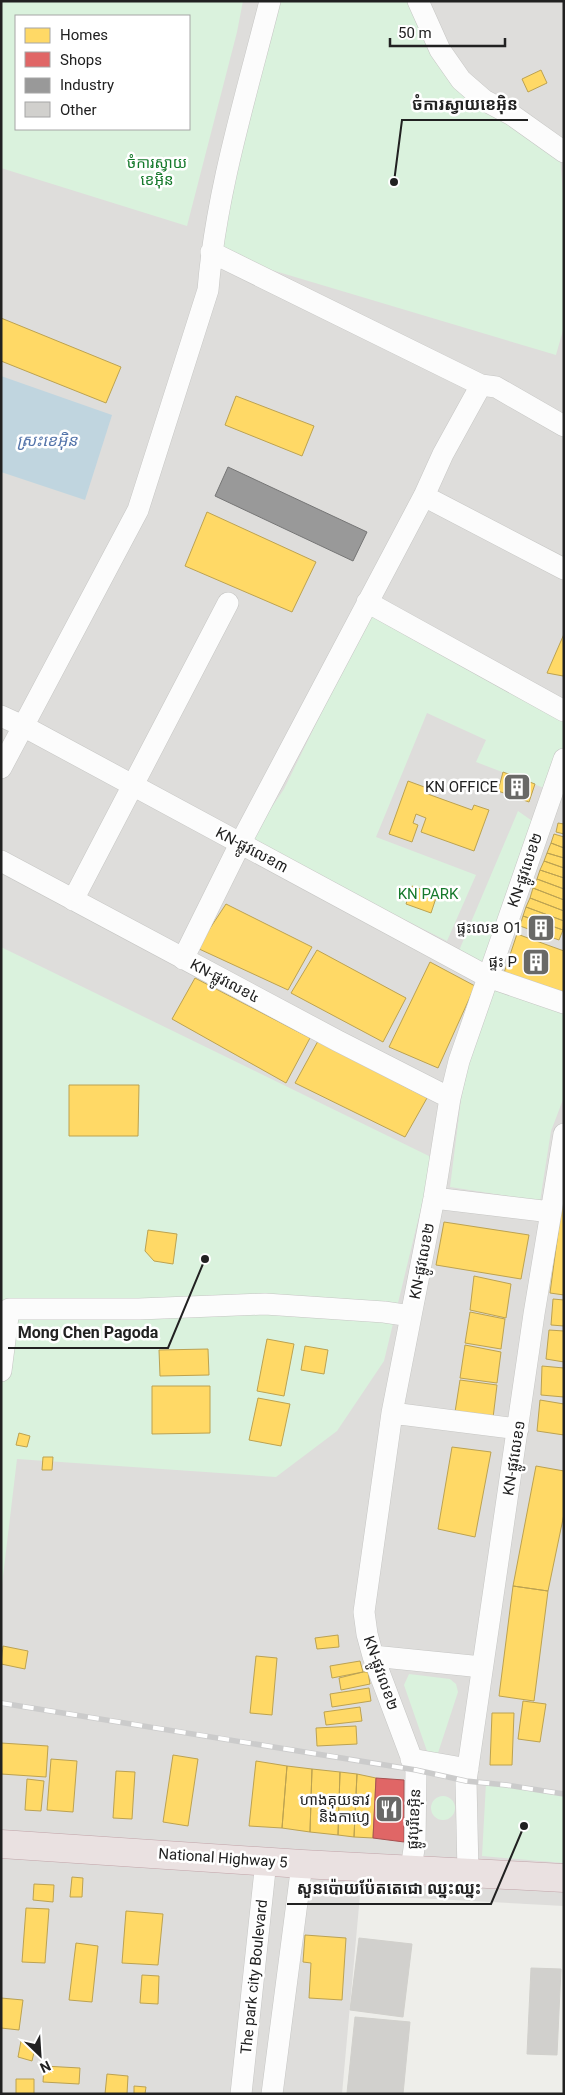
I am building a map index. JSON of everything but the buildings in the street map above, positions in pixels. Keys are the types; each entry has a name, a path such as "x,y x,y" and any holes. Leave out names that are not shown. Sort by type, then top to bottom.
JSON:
{"highway":[{"name":"National Highway 5","path":"1,1844 302,1864 564,1878"}],"street":[{"path":"1,768 25,727 138,510 208,290 211,252 226,175 270,1"},
{"path":"418,1 440,50 461,80 484,100 512,115 564,152"},
{"path":"211,252 481,385 496,387 564,426"},
{"path":"183,959 240,844 424,496 443,454 481,385"},
{"path":"424,496 564,569"},
{"path":"367,602 564,711"},
{"path":"73,900 228,603"},
{"name":"KN-ផ្លូវលេខ៣","path":"1,716 25,727 488,977 564,1003"},
{"name":"KN-ផ្លូវលេខ២","path":"414,1764 373,1656 364,1612 392,1413 434,1198 450,1098 459,1061 564,758"},
{"name":"KN-ផ្លូវលេខ៤","path":"1,861 338,1041 450,1098"},
{"name":"KN-ផ្លូវលេខ១","path":"467,1775 550,1212 564,1134"},
{"path":"434,1198 550,1212"},
{"path":"1,1370 9,1308 132,1309 265,1304 384,1312 411,1316"},
{"path":"392,1413 518,1429"},
{"path":"373,1656 482,1667"},
{"path":"414,1764 467,1775 468,1872"},
{"name":"ផ្លូវបុរីខេអ៊ិន","path":"411,1869 415,1842 414,1764"},
{"name":"The park city Boulevard","path":"241,2094 266,1861"},
{"name":"The park city Boulevard","path":"272,2094 302,1864"}],"shaded area":[{"path":"1,1 564,1 564,1906 360,1895 342,2094 1,2094"}],"green space":[{"name":"ចំការស្វាយ ខេអ៊ិន","path":"1,1 243,1 237,32 187,226 1,168"},
{"path":"270,1 415,1 459,75 560,157 564,206 564,327 556,355 211,252"},
{"name":"KN PARK","path":"370,614 564,716 564,753 552,791 476,762 486,740 427,713 376,837 476,875 447,941 249,841 284,789"},
{"path":"518,811 538,825 486,968 458,953"},
{"path":"1,947 433,1158 384,1361 337,1431 276,1477 17,1459 1,1593"},
{"path":"494,989 564,1011 564,1097 551,1131 540,1201 450,1187 461,1100 469,1062"},
{"path":"409,1674 450,1679 456,1684 458,1692 438,1753 428,1754 404,1685"},
{"path":"486,1783 564,1795 564,1863 482,1856"},
{"path":"443,1796 452,1799 455,1808 452,1817 443,1820 434,1817 431,1808 434,1799"}],"water":[{"name":"ស្រះខេអ៊ិន","path":"1,376 112,415 85,500 1,472"}],"railway":[{"path":"1,1703 416,1770 466,1781 564,1794"}],"place":[{"name":"ចំការស្វាយខេអ៊ិន","path":"394,182"},
{"name":"KN OFFICE","path":"517,787"},
{"name":"ផ្ទះលេខ O1","path":"541,928"},
{"name":"ផ្ទះ P","path":"536,962"},
{"name":"Mong Chen Pagoda","path":"205,1259"},
{"name":"ហាងគុយទាវ និងកាហ្វេ","path":"389,1809"},
{"name":"សួនប៉ោយប៉ែតតេជោ ឈ្នះឈ្នះ","path":"524,1826"}]}
